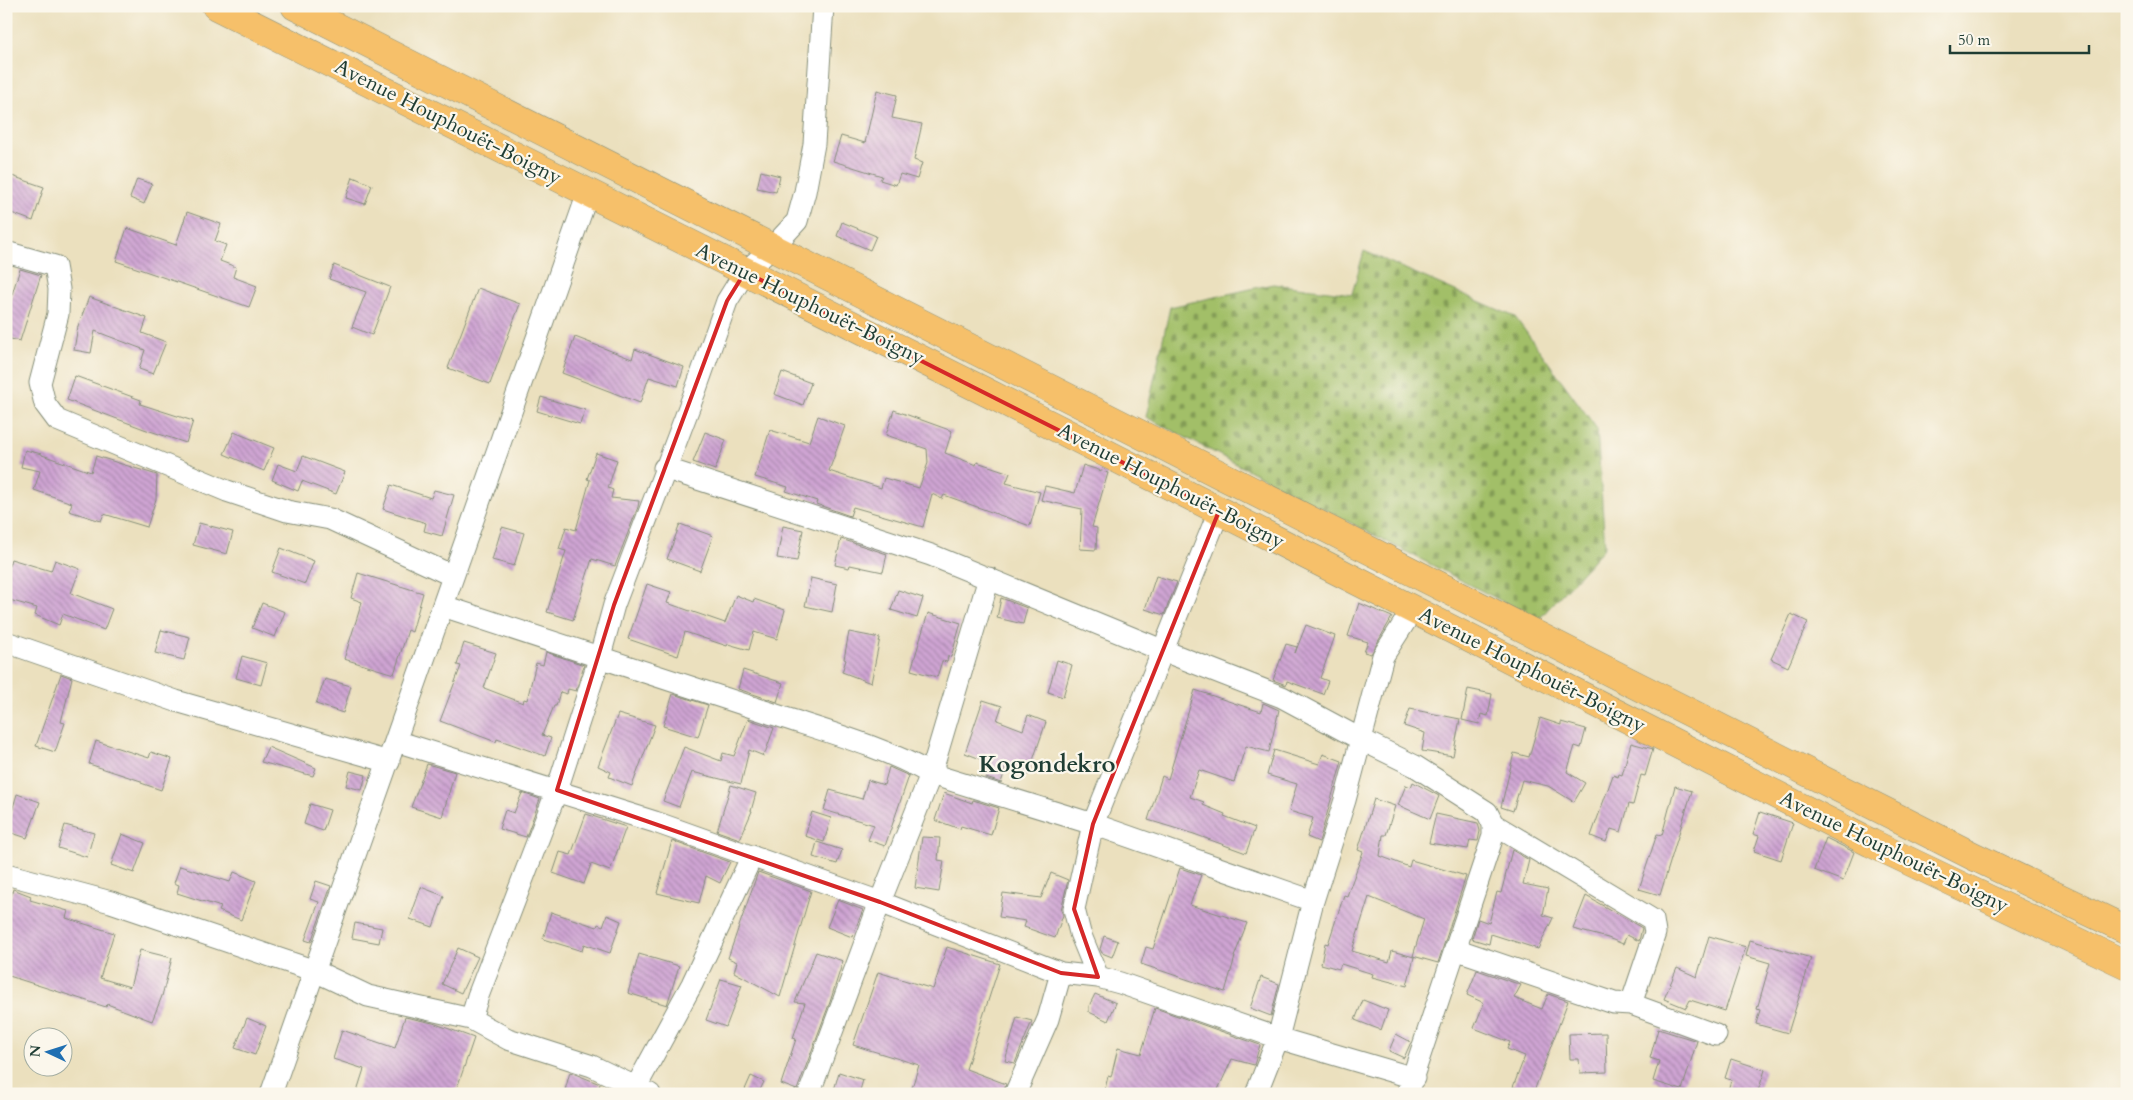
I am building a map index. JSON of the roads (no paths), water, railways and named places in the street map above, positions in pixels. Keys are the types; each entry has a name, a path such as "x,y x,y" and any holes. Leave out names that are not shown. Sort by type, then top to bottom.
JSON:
{"highway":[{"name":"Avenue Houphouët-Boigny","path":"216,6 990,394 1872,843 2127,965"},
{"name":"Avenue Houphouët-Boigny","path":"295,6 1973,856 2127,930"}],"street":[{"path":"471,1019 478,996 557,790 600,656 614,605 664,468 696,389 727,301 745,272 773,247 797,221 805,192 814,144 823,6"},
{"path":"271,1094 588,193"},
{"path":"6,252 54,266 59,289 58,314 40,383 45,404 57,420 227,492 287,511 330,519 453,576"},
{"path":"396,741 655,822 880,902 1061,973 1098,977 1120,982 1410,1086 1493,836 1493,824 1487,812 1416,766 1362,740 1282,697 1164,651 930,554 664,468"},
{"path":"1098,977 1080,932 1074,909 1093,824 1219,511"},
{"path":"809,1094 880,902 931,774 989,578"},
{"path":"443,606 600,656 908,761 931,774 1093,824 1313,901"},
{"path":"1256,1094 1278,1038 1313,901 1346,800 1383,656 1413,609"},
{"path":"6,642 176,701 389,762"},
{"path":"1493,824 1653,920 1656,933 1631,1004"},
{"path":"6,874 111,902 315,971 368,996 471,1019 508,1039 592,1066 641,1092 752,856"},
{"path":"1456,949 1614,1003 1631,1004 1716,1035"},
{"path":"1015,1094 1048,1019 1061,973"}],"district":[{"name":"Kogondekro","path":"1047,764"}]}
